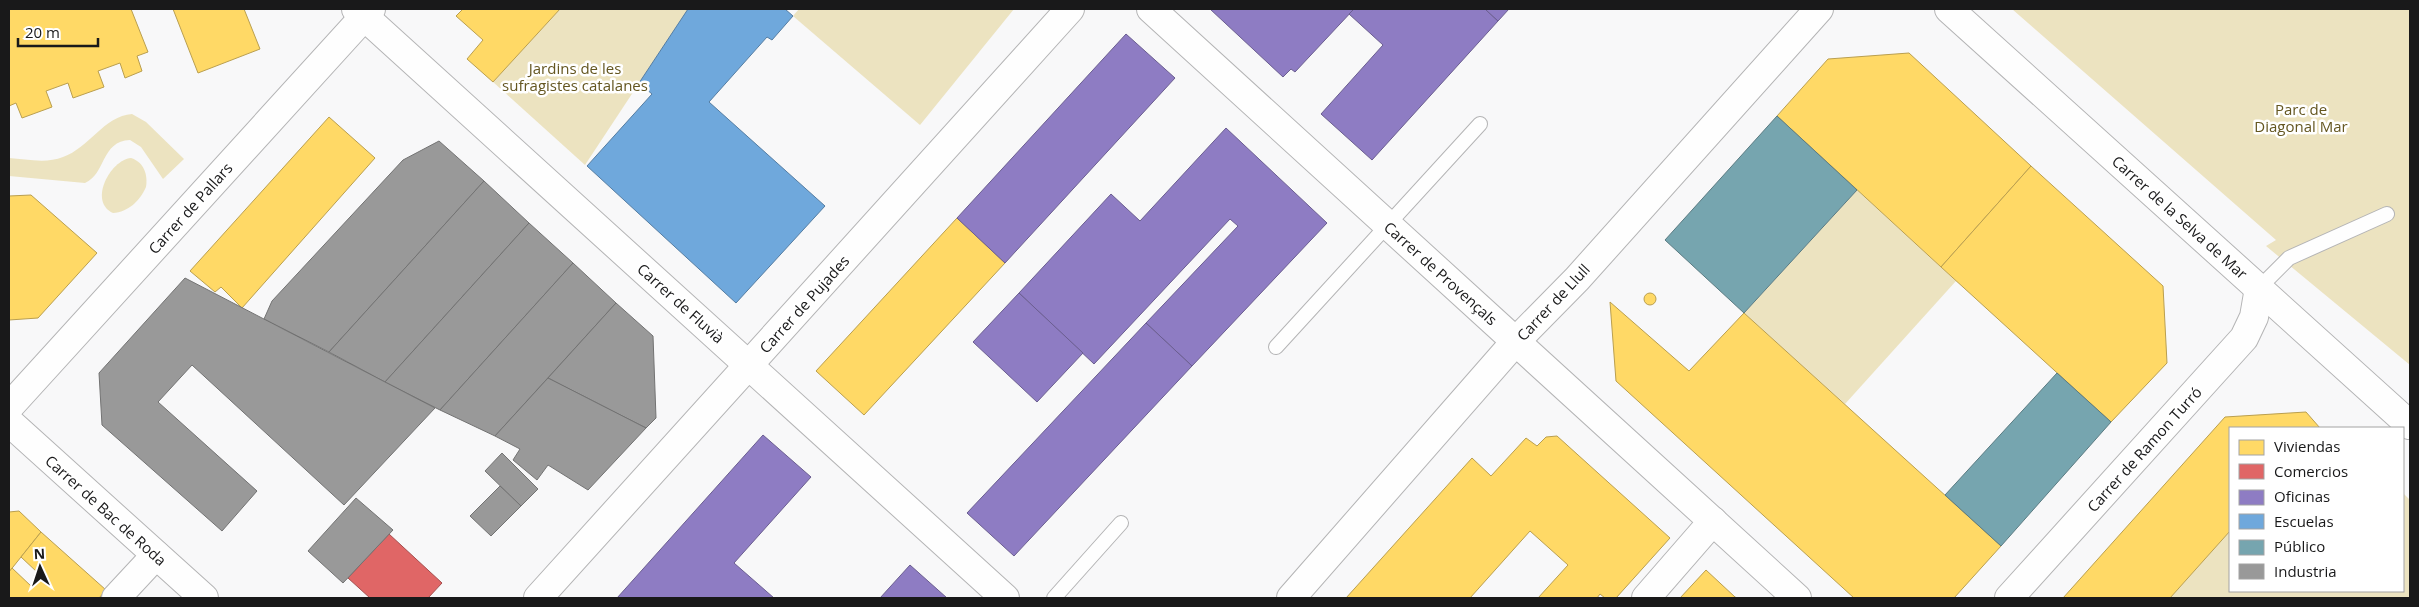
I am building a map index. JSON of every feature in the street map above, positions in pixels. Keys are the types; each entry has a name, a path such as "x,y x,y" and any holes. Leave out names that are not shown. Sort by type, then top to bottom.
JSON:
{"street":[{"name":"Carrer de Pujades","path":"538,598 1070,9"},
{"name":"Carrer de Provençals","path":"1151,9 1797,598"},
{"name":"Carrer de Llull","path":"1290,598 1516,342 1576,279 1819,9"},
{"name":"Carrer de la Selva de Mar","path":"1949,9 2410,426"},
{"name":"Carrer de Fluvià","path":"364,11 1005,598"},
{"name":"Carrer de Pallars","path":"9,407 364,11"},
{"name":"Carrer de Ramon Turró","path":"2009,598 2244,338 2254,317 2259,288"},
{"name":"Carrer de Bac de Roda","path":"9,422 204,598"},
{"path":"1646,598 1713,521"},
{"path":"116,598 156,555"}],"lane":[{"path":"1276,347 1480,124"},
{"path":"2259,288 2289,258 2387,214"},
{"path":"1054,598 1121,523"}],"green space":[{"name":"Jardins de les sufragistes catalanes","path":"560,9 688,9 585,165 493,82"},
{"path":"799,9 1014,9 920,125 793,16"},
{"name":"Parc de Diagonal Mar","path":"2012,9 2410,9 2410,365 2266,246 2276,240"},
{"path":"132,114 146,122 184,159 163,179 141,147 130,140 114,146 97,173 85,183 9,176 9,158 43,161 63,157 81,147 113,120"},
{"path":"131,158 142,166 146,178 146,187 133,205 113,213 106,208 102,200 102,191 109,173 123,160"},
{"path":"1857,190 1956,281 1845,404 1744,313"},
{"path":"2404,494 2410,500 2410,598 2170,598 2229,532 2229,592 2404,592"}],"building: Viviendas":[{"path":"9,9 131,9 148,52 137,56 142,71 125,78 120,63 98,71 104,87 73,98 68,83 46,91 52,107 22,118 16,103 9,106"},
{"path":"173,9 244,9 260,49 198,73"},
{"path":"463,9 560,9 493,82 467,59 483,40 456,16"},
{"path":"1909,53 2031,166 1941,267 1777,116 1828,59"},
{"path":"329,117 375,158 242,308 221,287 215,292 190,271"},
{"path":"2031,166 2163,286 2167,363 2111,422 1941,267"},
{"path":"31,195 97,253 38,318 9,320 9,196"},
{"path":"957,218 1005,263 864,415 816,371"},
{"path":"1650,293 1656,299 1650,305 1644,299"},
{"path":"1610,302 1689,371 1744,313 2001,546 1954,598 1854,598 1616,381"},
{"path":"2306,412 2319,427 2229,427 2229,532 2170,598 2063,598 2225,417"},
{"path":"1557,436 1670,538 1616,598 1605,598 1600,594 1597,598 1538,598 1568,565 1530,531 1470,598 1346,598 1472,458 1491,476 1526,438 1537,446 1546,437"},
{"path":"19,511 41,532 9,572 9,512"},
{"path":"41,532 106,590 99,598 9,598 9,572 12,568 31,586 37,579 34,576 37,572 21,557"},
{"path":"1706,570 1735,597 1737,598 1680,598"}],"building: Comercios":[{"path":"389,534 442,583 428,598 370,598 348,578"}],"building: Oficinas":[{"path":"1210,9 1354,9 1295,72 1291,69 1283,77"},
{"path":"1354,9 1485,9 1498,21 1372,160 1321,114 1383,45 1349,14"},
{"path":"1485,9 1509,9 1498,21"},
{"path":"1126,34 1175,78 1005,263 957,218"},
{"path":"1226,128 1327,223 1192,366 1146,323 1238,226 1230,219 1094,364 1019,293 1111,194 1140,221"},
{"path":"1019,293 1083,353 1037,402 973,342"},
{"path":"1146,323 1192,366 1014,556 967,513"},
{"path":"763,435 811,477 734,563 774,598 617,598"},
{"path":"910,565 947,598 880,598"}],"building: Escuelas":[{"path":"688,9 785,9 793,16 772,40 767,37 709,102 825,206 736,303 587,166 652,94 639,83"}],"building: Público":[{"path":"1777,116 1857,190 1744,313 1665,240"},
{"path":"2057,373 2111,422 2001,546 1945,495"}],"building: Industria":[{"path":"439,141 484,181 329,352 264,319 272,301 403,160"},
{"path":"484,181 529,223 385,382 329,352"},
{"path":"529,223 573,263 440,410 385,382"},
{"path":"573,263 616,303 495,436 440,410"},
{"path":"185,278 435,408 344,505 192,365 158,402 257,491 222,531 102,425 99,373"},
{"path":"616,303 653,336 656,418 646,428 548,378"},
{"path":"548,378 646,428 588,490 548,465 537,480 513,460 520,449 495,436"},
{"path":"502,453 538,489 521,506 485,471"},
{"path":"500,486 521,506 491,536 470,516"},
{"path":"356,498 393,530 343,583 308,551"}]}
